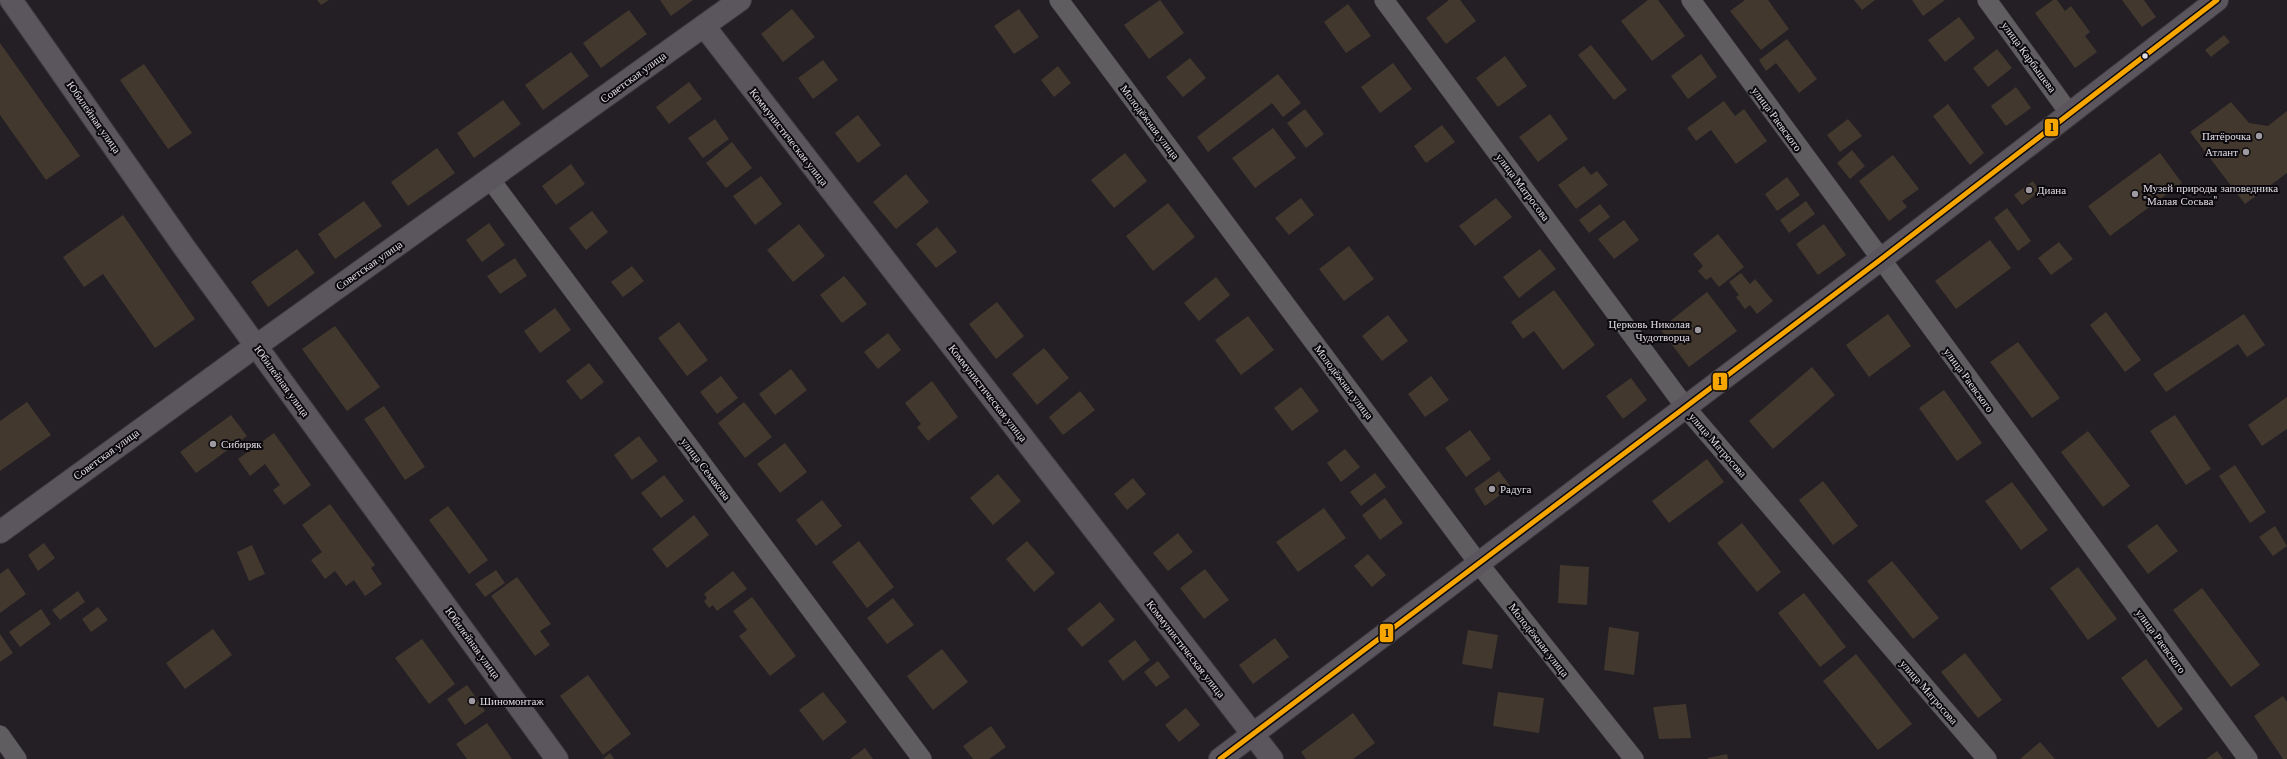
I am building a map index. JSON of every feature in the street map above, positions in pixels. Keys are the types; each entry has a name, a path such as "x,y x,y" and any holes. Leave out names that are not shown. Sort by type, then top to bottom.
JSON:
{"street":[{"name":"Юбилейная улица","path":"11,0 256,346 557,759"},
{"name":"Советская улица","path":"0,532 256,346 740,0"},
{"name":"Молодёжная улица","path":"1059,0 1479,564 1634,759"},
{"name":"улица Матросова","path":"1384,0 1686,408 1986,759"},
{"name":"улица Раевского","path":"1691,0 1880,260 2248,759"},
{"name":"улица Карбышева","path":"1987,0 2070,114"},
{"path":"1220,759 1686,408 2217,0"},
{"name":"Коммунистическая улица","path":"704,26 1272,759"},
{"name":"улица Семакова","path":"490,179 922,759"},
{"path":"0,735 18,759"}],"building":[{"path":"317,0 329,0 321,5"},
{"path":"660,0 693,0 671,16"},
{"path":"1160,0 1184,33 1149,59 1124,25"},
{"path":"1449,0 1460,0 1476,21 1446,44 1426,18"},
{"path":"1648,0 1658,0 1685,36 1652,61 1621,21"},
{"path":"1745,0 1768,0 1789,29 1761,50 1730,11"},
{"path":"1854,0 1875,0 1862,10"},
{"path":"1912,0 1945,0 1923,16"},
{"path":"2053,0 2057,0 2065,11 2071,6 2090,32 2085,36 2097,52 2075,68 2035,13"},
{"path":"2122,0 2144,0 2156,17 2142,27"},
{"path":"1348,4 1371,36 1346,53 1324,22"},
{"path":"792,9 815,37 783,62 761,34"},
{"path":"1019,9 1039,37 1014,54 994,26"},
{"path":"629,10 647,34 601,68 583,43"},
{"path":"1959,17 1975,38 1945,62 1928,40"},
{"path":"2224,35 2230,42 2211,57 2205,50"},
{"path":"1787,39 1817,79 1799,93 1776,63 1766,71 1759,60"},
{"path":"0,43 80,156 46,180 0,115"},
{"path":"1591,45 1627,90 1614,100 1578,55"},
{"path":"1997,49 2012,68 1988,87 1973,68"},
{"path":"571,52 589,76 543,110 525,85"},
{"path":"1701,54 1717,77 1688,99 1671,76"},
{"path":"1505,56 1527,86 1498,107 1476,78"},
{"path":"1190,58 1206,78 1183,97 1166,77"},
{"path":"823,60 838,80 813,99 798,78"},
{"path":"1393,63 1412,89 1380,113 1361,87"},
{"path":"144,64 192,133 168,149 120,80"},
{"path":"1058,66 1071,83 1054,97 1041,80"},
{"path":"1278,74 1301,103 1283,117 1272,103 1208,152 1197,137"},
{"path":"689,82 702,99 669,124 656,107"},
{"path":"2016,87 2031,108 2006,126 1991,106"},
{"path":"503,100 521,124 474,158 457,133"},
{"path":"1724,101 1735,116 1744,109 1767,141 1736,164 1711,130 1696,141 1687,128"},
{"name":"Атлант","path":"2231,102 2249,123 2268,126 2287,111 2287,173 2245,204 2190,132"},
{"path":"1948,104 1984,153 1970,165 1933,116"},
{"path":"1305,109 1324,134 1306,148 1287,123"},
{"path":"1550,114 1568,139 1538,162 1519,137"},
{"path":"858,115 881,145 858,163 835,133"},
{"path":"715,119 729,139 703,158 688,138"},
{"path":"1848,119 1862,136 1840,152 1827,135"},
{"path":"1442,125 1455,142 1426,163 1414,146"},
{"path":"1273,128 1296,158 1255,188 1232,158"},
{"path":"732,142 752,168 726,188 706,163"},
{"path":"437,148 455,173 408,206 391,182"},
{"path":"1852,150 1865,166 1850,179 1837,163"},
{"path":"1125,153 1147,181 1114,208 1091,180"},
{"path":"2160,153 2182,183 2110,236 2088,206"},
{"path":"1893,155 1919,189 1902,201 1907,207 1889,221 1859,181"},
{"path":"571,164 585,184 556,205 542,186"},
{"path":"1584,166 1591,175 1597,171 1608,185 1576,209 1558,185"},
{"path":"906,174 929,202 896,229 873,202"},
{"path":"761,176 782,204 755,225 733,196"},
{"path":"1787,177 1800,195 1777,211 1765,194"},
{"path":"2033,181 2040,191 2022,205 2014,195"},
{"path":"1301,198 1314,215 1289,235 1275,218"},
{"path":"1496,198 1512,217 1475,246 1459,226"},
{"path":"364,201 382,226 335,259 318,234"},
{"path":"1806,201 1815,214 1789,233 1780,220"},
{"path":"1168,203 1195,237 1153,271 1126,236"},
{"path":"1600,204 1610,217 1589,233 1579,220"},
{"path":"2007,208 2031,241 2018,251 1994,218"},
{"path":"592,211 608,232 586,250 569,228"},
{"path":"123,215 195,319 155,348 103,274 84,287 63,257"},
{"path":"1624,220 1639,240 1614,259 1598,239"},
{"path":"489,223 505,245 482,262 466,240"},
{"path":"799,224 825,256 793,282 767,250"},
{"path":"1824,224 1846,255 1818,275 1796,244"},
{"path":"937,227 957,252 936,268 916,244"},
{"path":"1718,234 1744,267 1719,287 1711,277 1706,280 1698,271 1703,266 1693,254"},
{"path":"1990,240 2011,268 1956,309 1935,281"},
{"path":"2059,242 2073,259 2051,275 2038,258"},
{"path":"1349,246 1374,279 1344,301 1319,269"},
{"path":"297,249 315,273 268,307 251,282"},
{"path":"1540,249 1556,269 1519,298 1503,277"},
{"path":"515,258 527,276 500,294 487,276"},
{"path":"632,266 644,281 623,297 611,282"},
{"path":"1741,273 1750,284 1755,279 1773,301 1757,314 1750,305 1745,309 1736,297 1739,295 1729,282"},
{"path":"844,276 867,304 842,323 820,295"},
{"path":"1216,277 1230,295 1199,321 1184,303"},
{"path":"1554,290 1595,345 1563,370 1534,331 1523,339 1511,322"},
{"name":"Церковь Николая Чудотворца","path":"1707,292 1737,331 1689,367 1660,329"},
{"path":"997,302 1024,336 996,359 969,324"},
{"path":"555,308 571,330 540,353 524,331"},
{"path":"2106,312 2141,360 2125,372 2090,325"},
{"path":"1888,314 1911,346 1869,377 1846,345"},
{"path":"2244,314 2265,345 2247,357 2238,344 2166,392 2153,374"},
{"path":"1388,315 1408,341 1382,361 1362,336"},
{"path":"1248,316 1274,350 1241,375 1215,340"},
{"path":"679,322 708,360 687,376 658,338"},
{"path":"335,326 380,387 347,411 302,349"},
{"path":"888,333 901,350 878,369 864,352"},
{"path":"2018,342 2060,398 2032,418 1990,362"},
{"path":"1044,348 1069,378 1037,405 1012,374"},
{"path":"589,363 604,382 581,400 566,381"},
{"path":"1812,367 1835,395 1773,449 1749,421"},
{"path":"791,369 807,390 775,415 759,394"},
{"path":"721,376 738,398 717,414 700,392"},
{"path":"1431,376 1449,400 1425,417 1408,394"},
{"path":"1631,378 1647,400 1623,419 1606,396"},
{"path":"932,381 958,417 928,441 917,427 921,424 905,403"},
{"path":"1301,387 1319,411 1292,431 1274,408"},
{"path":"1944,390 1982,443 1957,461 1919,408"},
{"path":"1080,391 1095,410 1063,435 1049,417"},
{"path":"2287,397 2287,429 2262,446 2248,425"},
{"path":"27,402 51,435 0,471 0,421"},
{"path":"744,402 772,437 745,458 718,423"},
{"path":"384,406 425,467 405,480 364,419"},
{"name":"Сибиряк","path":"231,415 247,436 196,473 180,452"},
{"path":"2175,415 2211,469 2186,485 2150,431"},
{"path":"1470,430 1491,459 1466,477 1445,448"},
{"path":"2088,431 2130,486 2103,507 2061,452"},
{"path":"274,433 311,485 284,505 273,490 280,485 265,464 250,476 238,459"},
{"path":"639,436 658,461 632,480 614,455"},
{"path":"785,443 807,472 780,493 757,464"},
{"path":"1345,449 1360,467 1341,482 1327,463"},
{"path":"1707,459 1724,482 1669,523 1652,501"},
{"path":"2235,465 2266,512 2250,523 2219,476"},
{"path":"1499,471 1511,487 1485,506 1474,489"},
{"path":"1375,473 1386,487 1361,506 1350,492"},
{"path":"998,474 1021,501 993,525 970,498"},
{"path":"664,475 684,501 661,518 641,493"},
{"path":"1133,478 1146,494 1127,510 1114,494"},
{"path":"1823,481 1858,526 1833,545 1799,500"},
{"path":"2012,482 2048,530 2021,550 1985,501"},
{"path":"1385,498 1403,523 1380,540 1362,515"},
{"path":"822,500 842,526 816,546 796,520"},
{"path":"330,504 375,565 371,568 382,584 365,596 354,580 346,586 335,571 325,579 311,560 322,552 302,525"},
{"path":"448,506 488,560 469,574 429,520"},
{"path":"1324,508 1346,538 1298,572 1276,542"},
{"path":"694,515 709,535 667,568 652,549"},
{"path":"1742,523 1781,572 1757,592 1717,543"},
{"path":"2157,524 2178,551 2148,574 2127,546"},
{"path":"2275,526 2287,546 2273,556 2259,537"},
{"path":"1178,533 1193,552 1168,571 1153,553"},
{"path":"859,541 894,587 867,608 832,562"},
{"path":"1027,541 1055,573 1034,592 1006,559"},
{"path":"44,543 55,558 38,571 28,555"},
{"path":"252,545 265,574 249,581 237,552"},
{"path":"1368,554 1386,575 1372,587 1354,566"},
{"path":"1892,561 1939,618 1913,639 1867,581"},
{"path":"1560,565 1589,567 1587,605 1558,603"},
{"path":"2078,567 2117,619 2088,640 2050,588"},
{"path":"8,568 26,594 0,613 0,574"},
{"path":"1205,569 1229,600 1204,619 1180,588"},
{"path":"496,570 505,583 485,597 475,584"},
{"path":"733,571 747,589 717,611 713,605 709,608 704,601 707,598 704,594"},
{"path":"517,577 551,624 540,631 550,645 535,656 491,596"},
{"path":"2202,588 2260,665 2231,687 2173,610"},
{"path":"78,591 85,602 60,620 52,610"},
{"path":"1804,593 1846,647 1820,667 1778,613"},
{"path":"752,597 796,656 770,676 739,636 747,630 733,611"},
{"path":"893,598 914,625 887,644 867,618"},
{"path":"1100,602 1115,620 1082,647 1067,629"},
{"path":"98,607 108,620 91,632 82,619"},
{"path":"41,609 51,624 20,647 9,632"},
{"path":"1609,627 1639,632 1634,675 1604,670"},
{"path":"213,629 232,655 185,689 166,663"},
{"path":"1468,630 1498,635 1492,669 1462,664"},
{"path":"0,634 13,653 0,662"},
{"path":"1275,638 1289,657 1253,684 1239,665"},
{"path":"422,639 455,684 429,704 395,658"},
{"path":"1135,640 1150,660 1123,681 1108,661"},
{"path":"942,649 968,682 933,710 907,676"},
{"path":"1965,653 2002,700 1978,718 1941,672"},
{"path":"1856,654 1912,724 1878,750 1823,681"},
{"path":"2146,659 2183,709 2158,728 2121,678"},
{"path":"1158,661 1170,677 1156,687 1144,672"},
{"path":"588,675 631,734 603,755 560,696"},
{"path":"467,685 485,711 465,725 447,699"},
{"path":"823,692 847,722 823,741 799,710"},
{"path":"1498,692 1544,698 1539,733 1493,726"},
{"path":"2283,696 2287,702 2287,759 2283,759 2254,716"},
{"path":"1686,704 1691,738 1659,739 1653,707"},
{"path":"1186,708 1200,725 1179,742 1165,725"},
{"path":"1353,713 1375,743 1353,759 1306,759 1301,752"},
{"path":"487,723 512,759 467,759 456,744"},
{"path":"991,726 1006,747 989,759 973,759 963,746"},
{"path":"2040,742 2055,759 2020,759"},
{"path":"865,748 873,759 850,759"},
{"path":"2217,751 2223,759 2206,759"},
{"path":"610,753 614,759 603,759"},
{"path":"1727,754 1728,759 1708,759 1708,758"}],"transit line":[{"name":"1","path":"1220,759 1880,260 2217,0"}],"place":[{"name":"Пятёрочка","path":"2259,136"},
{"name":"Атлант","path":"2246,152"},
{"name":"Диана","path":"2029,190"},
{"name":"Музей природы заповедника \"Малая Сосьва\"","path":"2135,194"},
{"name":"Церковь Николая Чудотворца","path":"1698,330"},
{"name":"Сибиряк","path":"213,444"},
{"name":"Радуга","path":"1492,489"},
{"name":"Шиномонтаж","path":"472,701"}]}
